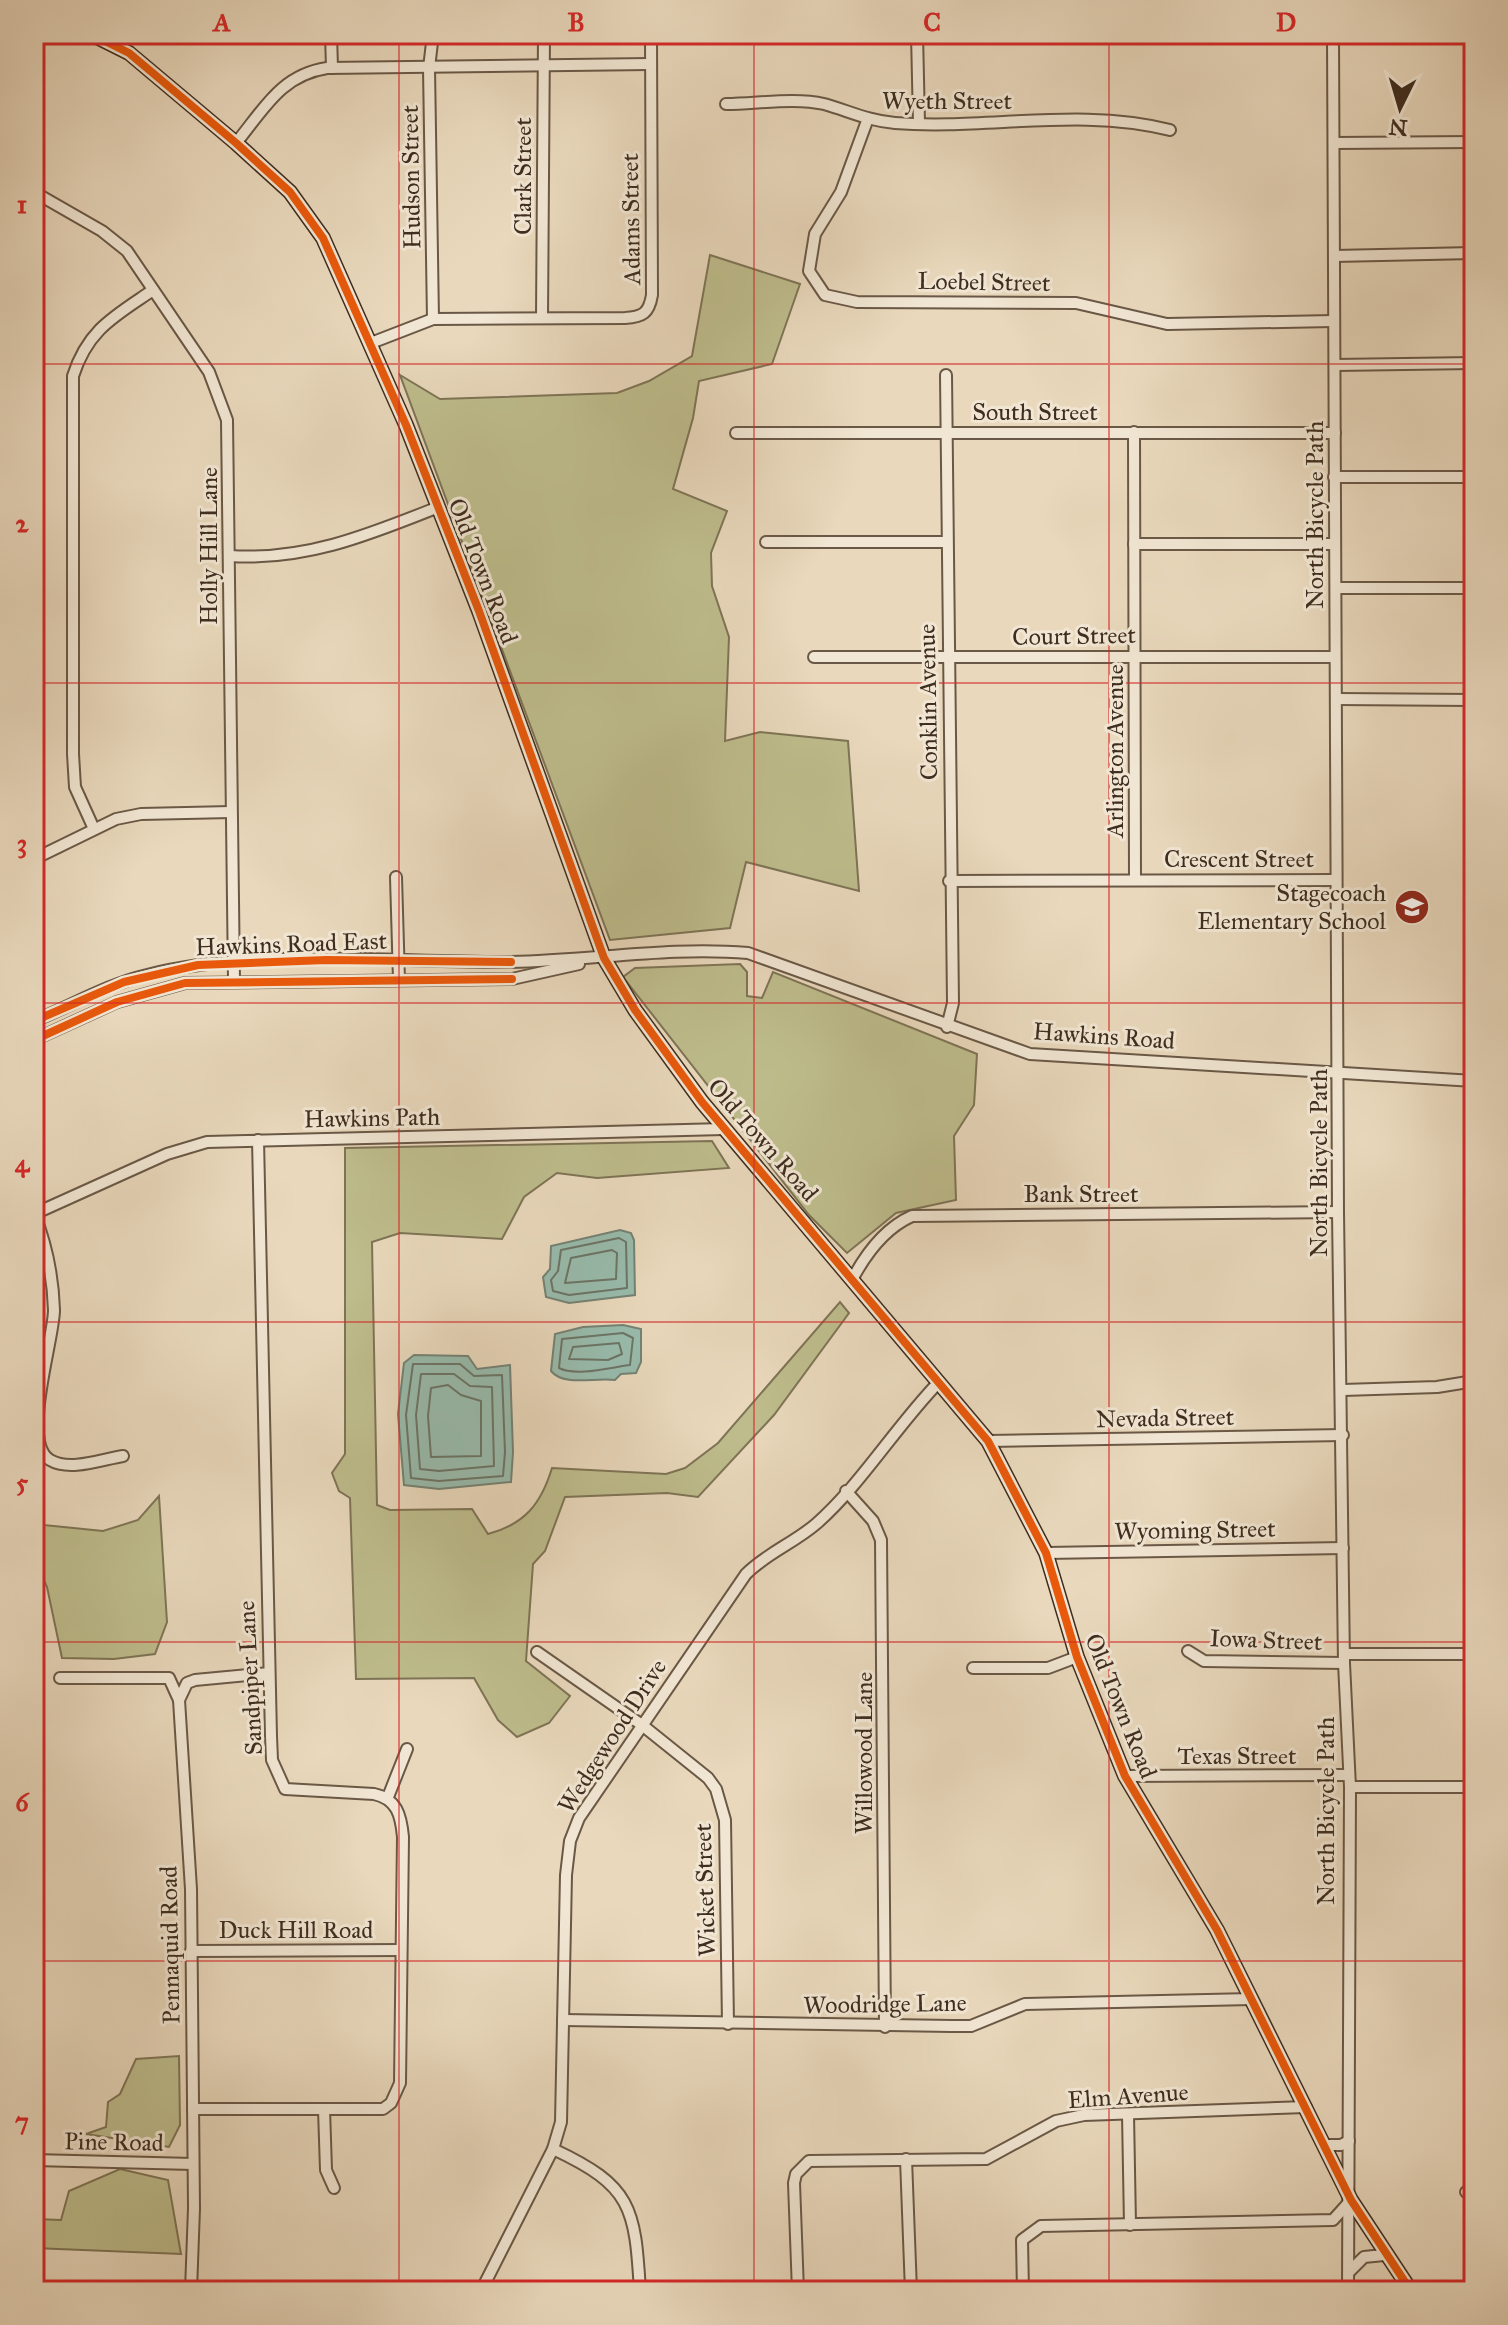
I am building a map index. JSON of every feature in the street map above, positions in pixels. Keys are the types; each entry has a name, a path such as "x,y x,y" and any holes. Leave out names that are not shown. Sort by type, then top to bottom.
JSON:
{"main road":[{"name":"Old Town Road","path":"91,34 129,53 236,143 290,192 323,238 406,425 479,611 604,958 635,1010 724,1129 988,1441 1046,1553 1077,1657 1125,1776 1217,1930 1351,2200 1384,2255 1411,2291"}],"street":[{"path":"331,34 332,68"},
{"name":"Hudson Street","path":"433,34 429,68 433,319"},
{"name":"Clark Street","path":"542,318 544,34"},
{"name":"Adams Street","path":"371,343 433,319 640,317 650,306 651,34"},
{"path":"917,34 919,123"},
{"name":"North Bicycle Path","path":"1333,34 1338,1212 1343,1390 1344,1658 1349,1781 1351,2200 1348,2291"},
{"path":"236,143 291,78 304,71 332,68 650,64"},
{"name":"Wyeth Street","path":"726,104 821,103 867,121 1065,120 1148,124 1170,130"},
{"name":"Loebel Street","path":"867,121 841,192 815,234 809,271 825,295 857,302 1076,303 1167,324 1333,321"},
{"path":"1334,143 1474,142"},
{"name":"Holly Hill Lane","path":"34,192 102,231 127,251 202,361 220,397 229,442 234,980"},
{"path":"1334,256 1474,253"},
{"path":"94,829 75,787 73,754 73,376 80,352 93,333 153,290"},
{"path":"1335,365 1474,363"},
{"name":"Conklin Avenue","path":"946,375 949,881 953,1003 947,1027"},
{"name":"Arlington Avenue","path":"1134,432 1135,878"},
{"name":"South Street","path":"736,433 1335,433"},
{"path":"1334,477 1474,477"},
{"path":"230,556 256,558 318,551 436,508"},
{"path":"766,542 946,542"},
{"path":"1134,544 1335,544"},
{"path":"1336,588 1474,588"},
{"name":"Court Street","path":"814,657 947,659 1136,654 1335,657"},
{"path":"1337,699 1474,700"},
{"path":"34,859 94,829 141,814 231,812"},
{"path":"396,877 399,980"},
{"name":"Crescent Street","path":"949,881 1135,878 1335,880"},
{"name":"Hawkins Road","path":"604,958 703,949 748,953 947,1027 1030,1054 1474,1081"},
{"name":"Hawkins Road East","path":"34,1021 144,975 233,963 398,960 511,962 604,958"},
{"name":"Hawkins Road East","path":"34,1040 117,1002 185,983 234,980 512,979 604,958"},
{"name":"Hawkins Path","path":"34,1214 167,1154 207,1142 724,1129"},
{"name":"Sandpiper Lane","path":"258,1140 272,1760 285,1789 388,1797"},
{"name":"Bank Street","path":"853,1278 880,1238 896,1223 912,1216 1338,1212"},
{"path":"34,1214 44,1238 39,1248 52,1284 54,1313 40,1398 40,1444 46,1458 55,1463 71,1465 123,1456"},
{"path":"1343,1390 1437,1387 1474,1381"},
{"name":"Wedgewood Drive","path":"481,2291 553,2149 561,2122 570,1841 579,1818 746,1574 783,1544 818,1523 908,1413 939,1382"},
{"name":"Nevada Street","path":"988,1441 1343,1435"},
{"name":"Willowood Lane","path":"846,1491 873,1521 881,1540 885,2027"},
{"name":"Wyoming Street","path":"1046,1553 1343,1548"},
{"name":"Iowa Street","path":"1188,1651 1204,1661 1474,1654"},
{"name":"Wicket Street","path":"537,1652 642,1725 708,1778 721,1803 725,1820 728,2024"},
{"path":"973,1668 1048,1668 1077,1657"},
{"path":"179,1700 187,1683 195,1680 269,1673"},
{"path":"60,1678 169,1678 179,1700"},
{"name":"Pennaquid Road","path":"179,1700 191,1951 191,2291"},
{"path":"193,2109 383,2109 396,2095 400,2083 403,1837 397,1808 388,1797 407,1749"},
{"name":"Texas Street","path":"1125,1776 1474,1787"},
{"name":"Duck Hill Road","path":"191,1951 401,1950"},
{"name":"Woodridge Lane","path":"563,2020 971,2026 1025,2004 1252,1999"},
{"name":"Elm Avenue","path":"798,2291 796,2174 815,2159 986,2159 1056,2121 1084,2115 1306,2107"},
{"path":"324,2109 326,2170 334,2188"},
{"path":"1128,2114 1130,2225"},
{"path":"1324,2145 1341,2145 1349,2141"},
{"path":"553,2149 610,2180 621,2195 635,2229 640,2291"},
{"path":"906,2159 911,2291"},
{"name":"Pine Road","path":"34,2160 193,2164"},
{"path":"1023,2291 1021,2248 1027,2234 1049,2225 1333,2220 1351,2200"},
{"path":"1348,2273 1364,2257 1384,2255"}],"shaded area":[{"path":"710,255 800,284 772,364 699,381 693,418 673,489 727,511 711,553 712,586 729,637 725,741 760,732 848,741 859,891 746,862 730,928 610,940 400,375 440,399 617,393 649,381 692,356"},
{"path":"740,964 747,972 747,996 762,998 773,972 977,1054 974,1105 954,1136 956,1200 896,1213 847,1253 809,1215 623,977 635,968"},
{"path":"712,1141 729,1168 597,1178 557,1173 524,1197 502,1239 400,1233 372,1242 377,1505 390,1510 472,1509 488,1534 512,1525 530,1511 543,1492 552,1468 666,1474 685,1468 718,1443 840,1302 849,1313 774,1415 698,1497 667,1493 565,1497 545,1551 533,1564 526,1661 570,1696 549,1723 517,1737 498,1720 474,1678 356,1679 350,1498 339,1491 332,1473 345,1454 345,1148"},
{"path":"159,1496 167,1622 155,1654 114,1659 62,1658 47,1587 34,1557 34,1524 103,1531 138,1520"},
{"path":"179,2056 180,2125 169,2147 86,2134 106,2127 108,2102 120,2094 136,2059"},
{"path":"120,2169 168,2180 181,2254 34,2248 34,2219 61,2220 69,2191"}],"water":[{"path":"620,1230 631,1233 634,1240 635,1295 569,1303 546,1297 543,1277 550,1269 551,1246"},
{"path":"623,1325 641,1329 641,1362 636,1373 621,1374 615,1380 580,1380 564,1379 551,1371 555,1334 583,1327"},
{"path":"414,1355 468,1356 477,1369 510,1365 511,1482 439,1489 404,1485 398,1414 404,1363"}],"cycle path":[{"path":"91,34 129,53 236,143 290,192 323,238 406,425 479,611 604,958 635,1010 702,1102 988,1441 1046,1553 1077,1657 1125,1776 1217,1930 1351,2200 1411,2291"},
{"path":"34,1021 124,982 198,965 326,960 511,962"},
{"path":"34,1040 117,1002 185,983 512,979"}],"place":[{"name":"Stagecoach Elementary School","path":"1412,907"}]}
